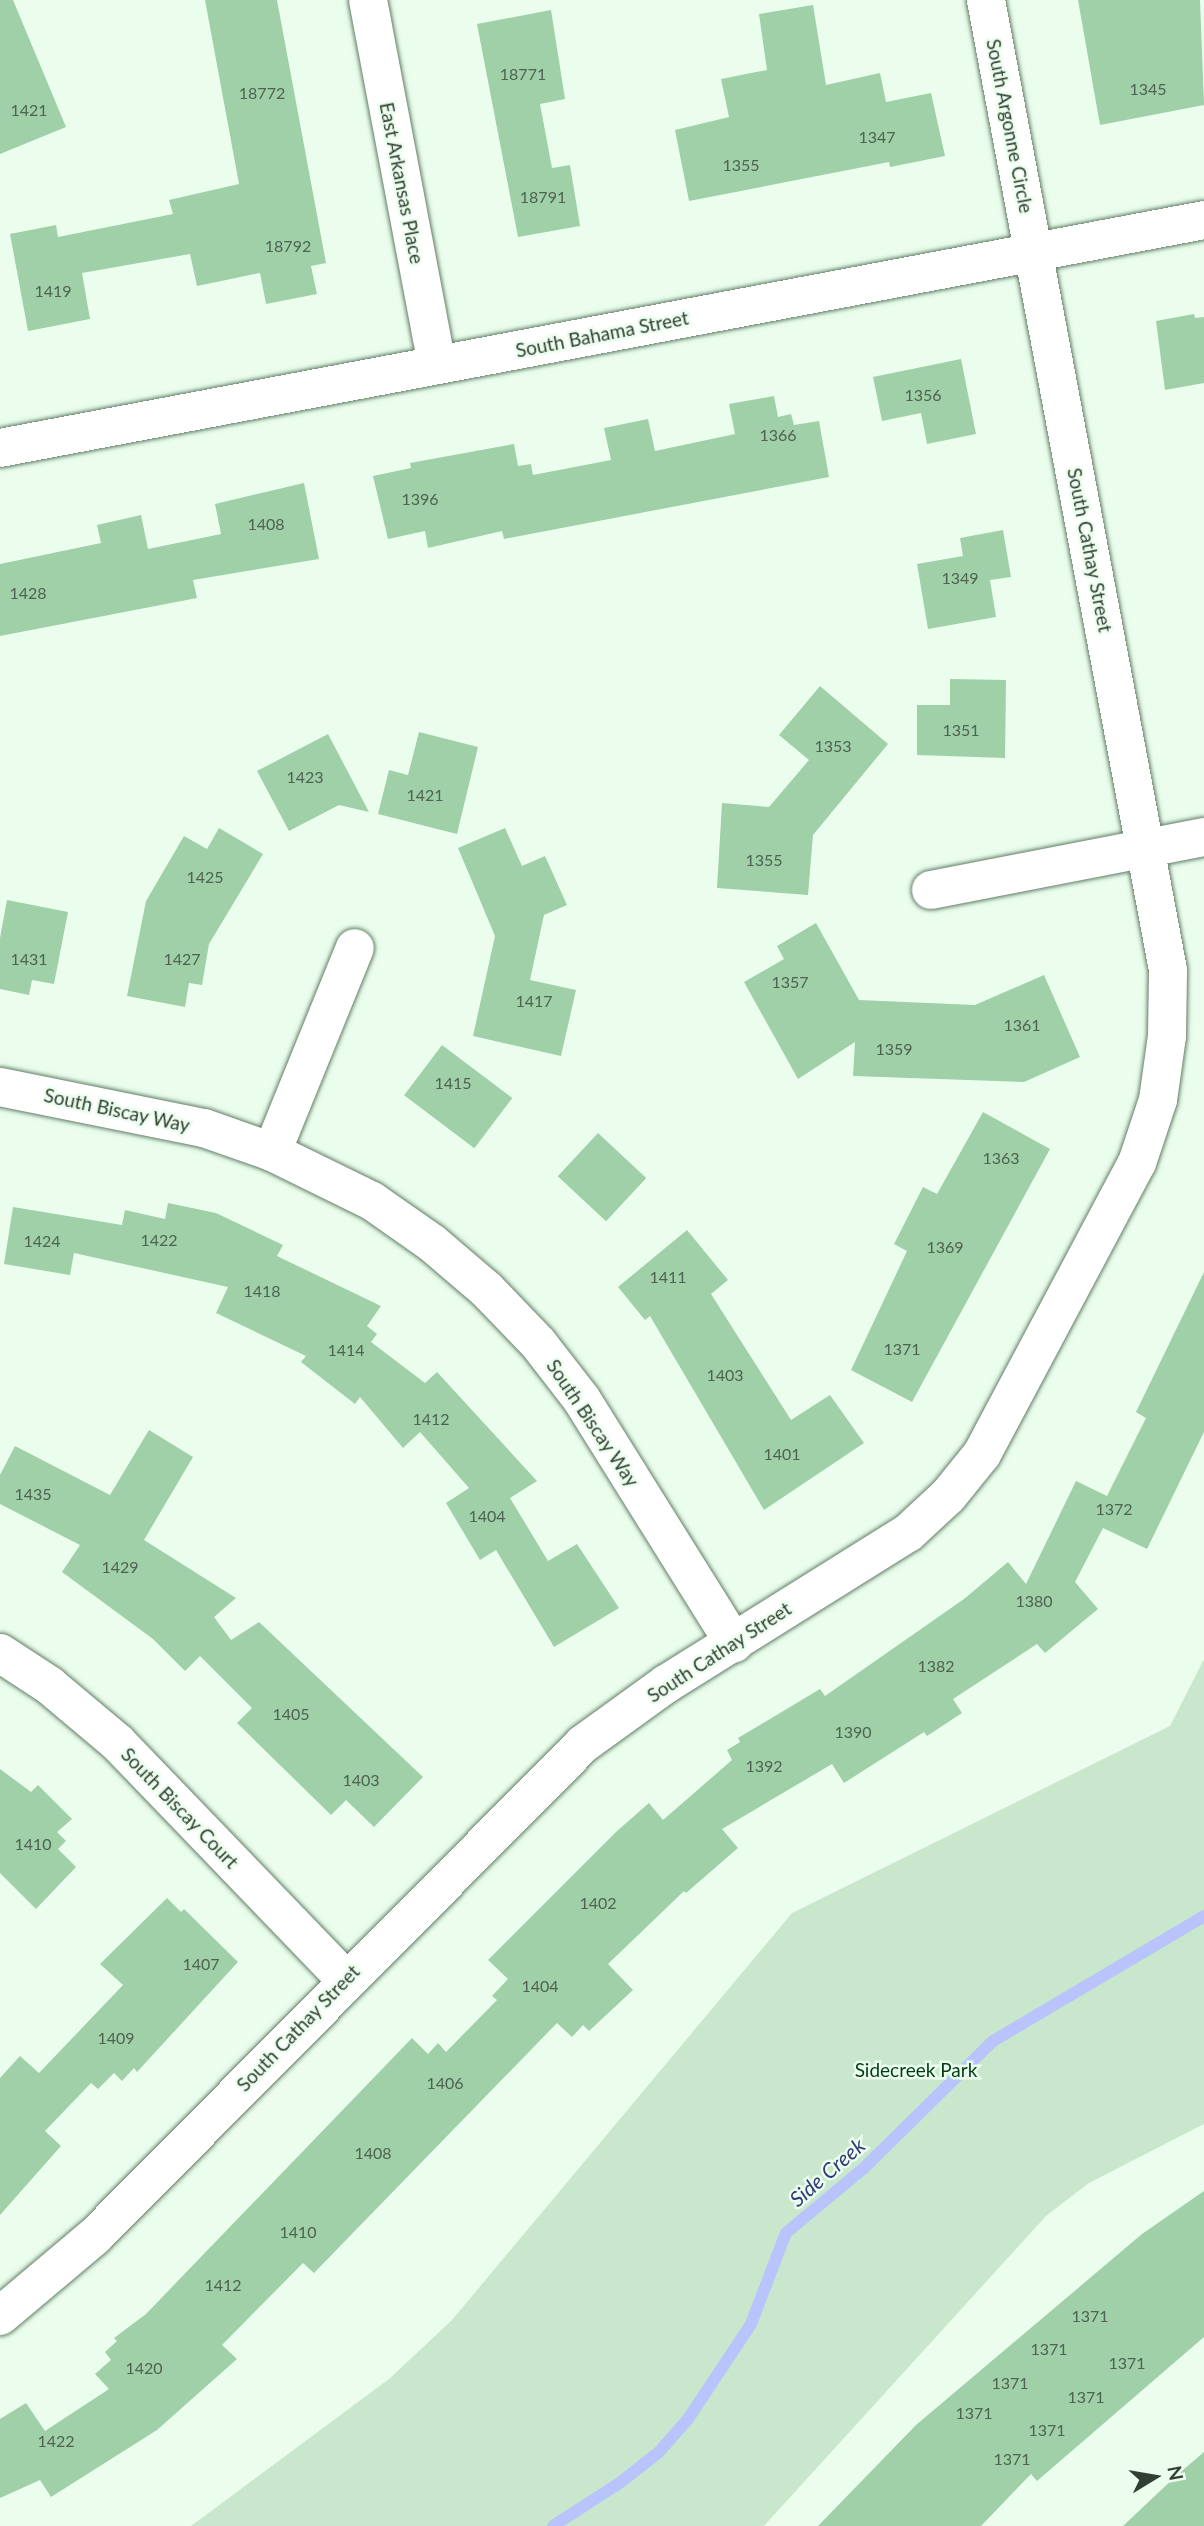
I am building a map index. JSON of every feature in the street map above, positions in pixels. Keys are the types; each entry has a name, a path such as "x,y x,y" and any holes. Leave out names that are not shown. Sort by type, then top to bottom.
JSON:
{"street":[{"name":"East Arkansas Place","path":"368,0 437,365"},
{"name":"South Argonne Circle","path":"986,0 1033,252"},
{"name":"South Bahama Street","path":"0,448 1204,220"},
{"name":"South Cathay Street","path":"0,2316 95,2236 345,1979 583,1744 734,1643 908,1533 948,1496 982,1454 1119,1203 1158,1100 1167,1036 1168,970 1033,252"},
{"path":"931,890 1204,837"},
{"path":"272,1152 355,948"},
{"name":"South Biscay Way","path":"0,1087 204,1128 272,1152 372,1201 432,1243 487,1290 538,1343 582,1400 734,1643"},
{"name":"South Biscay Court","path":"0,1653 49,1685 118,1743 345,1979"}],"green space":[{"name":"Sidecreek Park","path":"1204,1659 1204,2124 1089,2183 1046,2216 764,2526 191,2526 389,2379 452,2320 792,1913 1170,1726"}],"building":[{"path":"0,0 13,0 66,127 0,154"},
{"path":"205,0 277,0 326,263 311,266 317,294 266,304 260,273 197,286 190,254 82,273 90,319 28,331 10,234 56,225 58,237 173,214 169,200 239,184"},
{"path":"1078,0 1200,0 1204,105 1100,125"},
{"path":"813,5 826,85 880,73 886,102 931,93 945,156 890,167 889,162 689,201 675,130 729,117 721,79 767,70 759,14"},
{"path":"551,10 565,99 540,104 552,168 570,165 580,226 518,237 477,24"},
{"path":"1194,314 1195,318 1204,317 1204,383 1165,390 1156,321"},
{"path":"961,359 976,434 927,444 921,413 882,421 873,377"},
{"path":"774,396 778,417 791,414 794,425 819,421 829,477 504,539 502,531 428,548 425,531 388,539 373,476 411,468 410,463 514,444 518,466 531,464 533,475 611,460 604,428 648,419 655,451 735,434 729,404"},
{"path":"304,483 319,559 193,580 197,598 0,636 0,564 101,543 97,525 141,515 148,549 221,534 215,504"},
{"path":"1003,530 1011,577 990,580 996,617 928,629 917,564 963,556 960,538"},
{"path":"950,679 1006,680 1005,758 917,755 917,705 950,705"},
{"path":"820,686 888,744 813,835 808,895 717,888 722,803 769,807 809,760 779,735"},
{"path":"419,732 478,747 457,834 378,814 389,770 408,775"},
{"path":"328,734 369,812 339,805 289,831 257,771"},
{"path":"219,828 263,854 209,944 202,985 189,983 185,1007 127,996 146,901 184,836 207,849"},
{"path":"505,828 522,866 545,856 567,905 544,915 530,980 576,990 561,1056 473,1036 495,936 458,848"},
{"path":"7,900 68,912 54,984 32,980 29,995 0,989 0,938"},
{"path":"816,923 859,1000 975,1005 1044,975 1080,1057 1024,1082 853,1076 855,1042 798,1079 744,982 784,959 777,946"},
{"path":"442,1045 512,1098 474,1148 404,1095"},
{"path":"983,1112 1050,1149 912,1402 851,1370 907,1251 894,1244 923,1187 937,1194"},
{"path":"598,1133 646,1178 606,1221 558,1176"},
{"path":"168,1203 216,1213 283,1245 277,1256 381,1306 367,1326 377,1334 371,1342 425,1383 437,1372 537,1481 510,1498 548,1561 577,1544 619,1608 554,1647 496,1550 480,1560 446,1503 469,1488 420,1432 403,1448 360,1397 355,1404 301,1362 306,1356 216,1313 228,1287 74,1253 70,1275 4,1264 13,1207 122,1225 125,1210 165,1219"},
{"path":"687,1230 728,1280 711,1294 791,1420 830,1395 864,1443 764,1510 650,1316 645,1320 618,1287"},
{"path":"1204,1272 1204,1432 1147,1549 1103,1528 1075,1582 1098,1609 1045,1653 1037,1644 953,1699 962,1713 927,1736 924,1732 844,1783 832,1764 722,1829 738,1848 686,1893 684,1891 608,1964 633,1990 589,2031 583,2025 572,2037 557,2023 314,2273 303,2263 222,2345 237,2359 157,2430 51,2497 40,2480 0,2498 0,2419 26,2403 45,2431 109,2389 95,2374 111,2360 105,2352 117,2341 114,2338 146,2314 412,2038 428,2054 438,2043 446,2052 497,2000 492,1996 508,1979 488,1960 617,1831 649,1803 663,1820 732,1760 727,1750 740,1742 738,1738 820,1689 825,1696 964,1599 1008,1562 1026,1584 1076,1481 1107,1496 1146,1418 1136,1412"},
{"path":"149,1430 193,1457 144,1540 236,1598 214,1617 231,1640 259,1622 423,1777 374,1827 346,1800 331,1815 237,1723 252,1708 200,1656 185,1671 153,1639 62,1572 80,1545 0,1504 0,1475 15,1446 110,1495"},
{"path":"0,1769 31,1792 38,1785 72,1819 57,1832 66,1841 58,1849 76,1867 36,1909 0,1873"},
{"path":"167,1898 181,1912 184,1909 238,1962 137,2072 134,2068 122,2081 114,2073 98,2089 91,2083 45,2131 61,2146 0,2215 0,2078 20,2056 39,2073 123,1985 100,1964"},
{"path":"1204,2191 1204,2337 1037,2481 1031,2474 981,2526 818,2526 916,2425 1142,2234"},
{"path":"1204,2452 1204,2526 1123,2526 1177,2475"}],"waterway":[{"name":"Side Creek","path":"553,2526 621,2482 659,2452 688,2419 751,2324 786,2233 864,2168 993,2041 1204,1916"}]}
